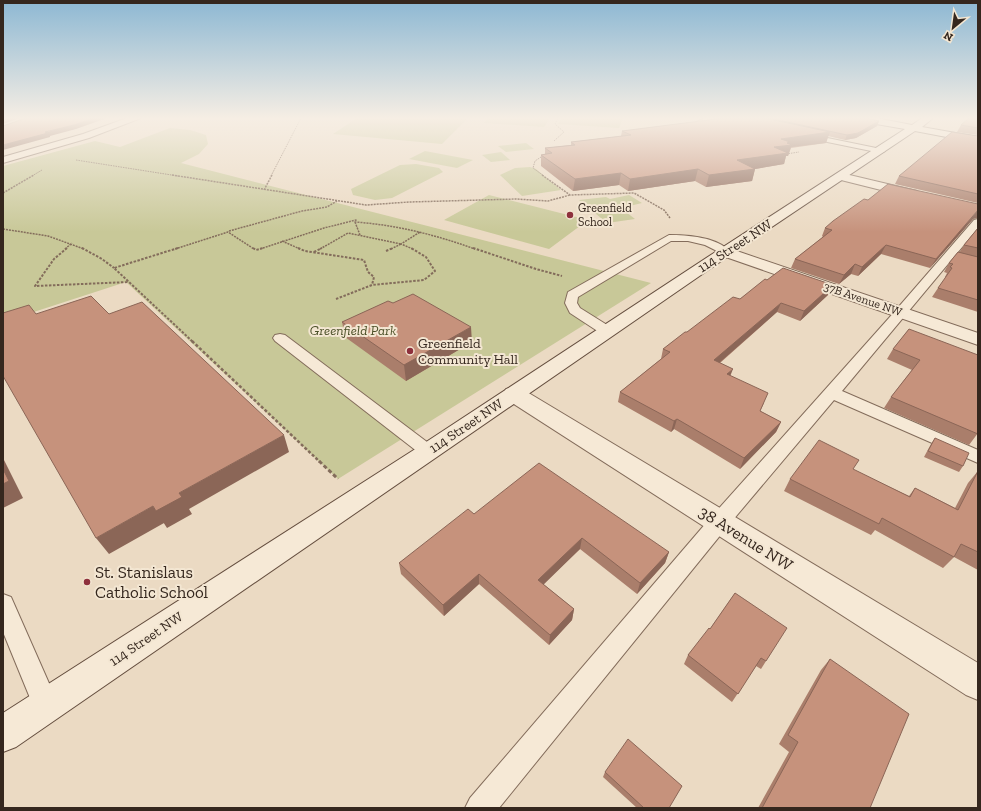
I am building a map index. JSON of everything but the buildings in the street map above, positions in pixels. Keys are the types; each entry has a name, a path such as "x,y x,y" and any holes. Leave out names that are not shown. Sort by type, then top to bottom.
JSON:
{"street":[{"path":"3,160 17,156"},
{"name":"114 Street NW","path":"3,734 429,452 725,252 874,156"},
{"path":"841,177 924,196"},
{"name":"37B Avenue NW","path":"725,252 978,339"},
{"name":"38 Avenue NW","path":"514,394 978,683"}],"lane":[{"path":"480,808 720,521 901,312 956,258 978,222"},
{"path":"607,331 575,310 571,302 572,295 669,238 688,238 709,243 725,252"},
{"path":"280,338 429,452"},
{"path":"832,393 978,457"},
{"path":"3,604 46,706"}],"path":[{"path":"264,190 282,156"},
{"path":"542,157 535,161 533,168 570,195"},
{"path":"70,159 366,205 409,202 516,199 548,201 570,195 634,193 664,210 672,222"},
{"path":"114,268 228,232 302,211 327,207 338,201"},
{"path":"228,232 256,250 324,228 356,220 355,222 379,224 421,232 524,266 569,278"},
{"path":"355,222 360,236"},
{"path":"3,229 38,233 72,242 102,258 338,479"},
{"path":"386,251 421,232"},
{"path":"313,253 348,233 401,244 417,250 432,261 435,271 424,280 372,285 336,299"},
{"path":"282,241 304,251 364,260 368,272 374,277 372,285"},
{"path":"72,242 54,259 35,286 129,282"}],"green space":[{"name":"Greenfield Park","path":"40,156 195,156 181,163 651,283 338,479 126,282 3,322 3,166"},
{"path":"415,156 451,156 473,160 457,168 409,159"},
{"path":"483,156 505,156 510,160 491,162"},
{"path":"416,164 439,168 443,172 392,198 375,200 353,195 351,189 400,165"},
{"path":"530,167 536,169 561,190 522,196 500,175 515,168"},
{"path":"489,195 588,220 549,249 444,220"},
{"path":"629,195 642,203 621,208 635,219 607,223 579,200 606,197 610,199"}],"place":[{"name":"Greenfield School","path":"570,215"},
{"name":"Greenfield Community Hall","path":"410,351"},
{"name":"St. Stanislaus Catholic School","path":"87,582"}]}
